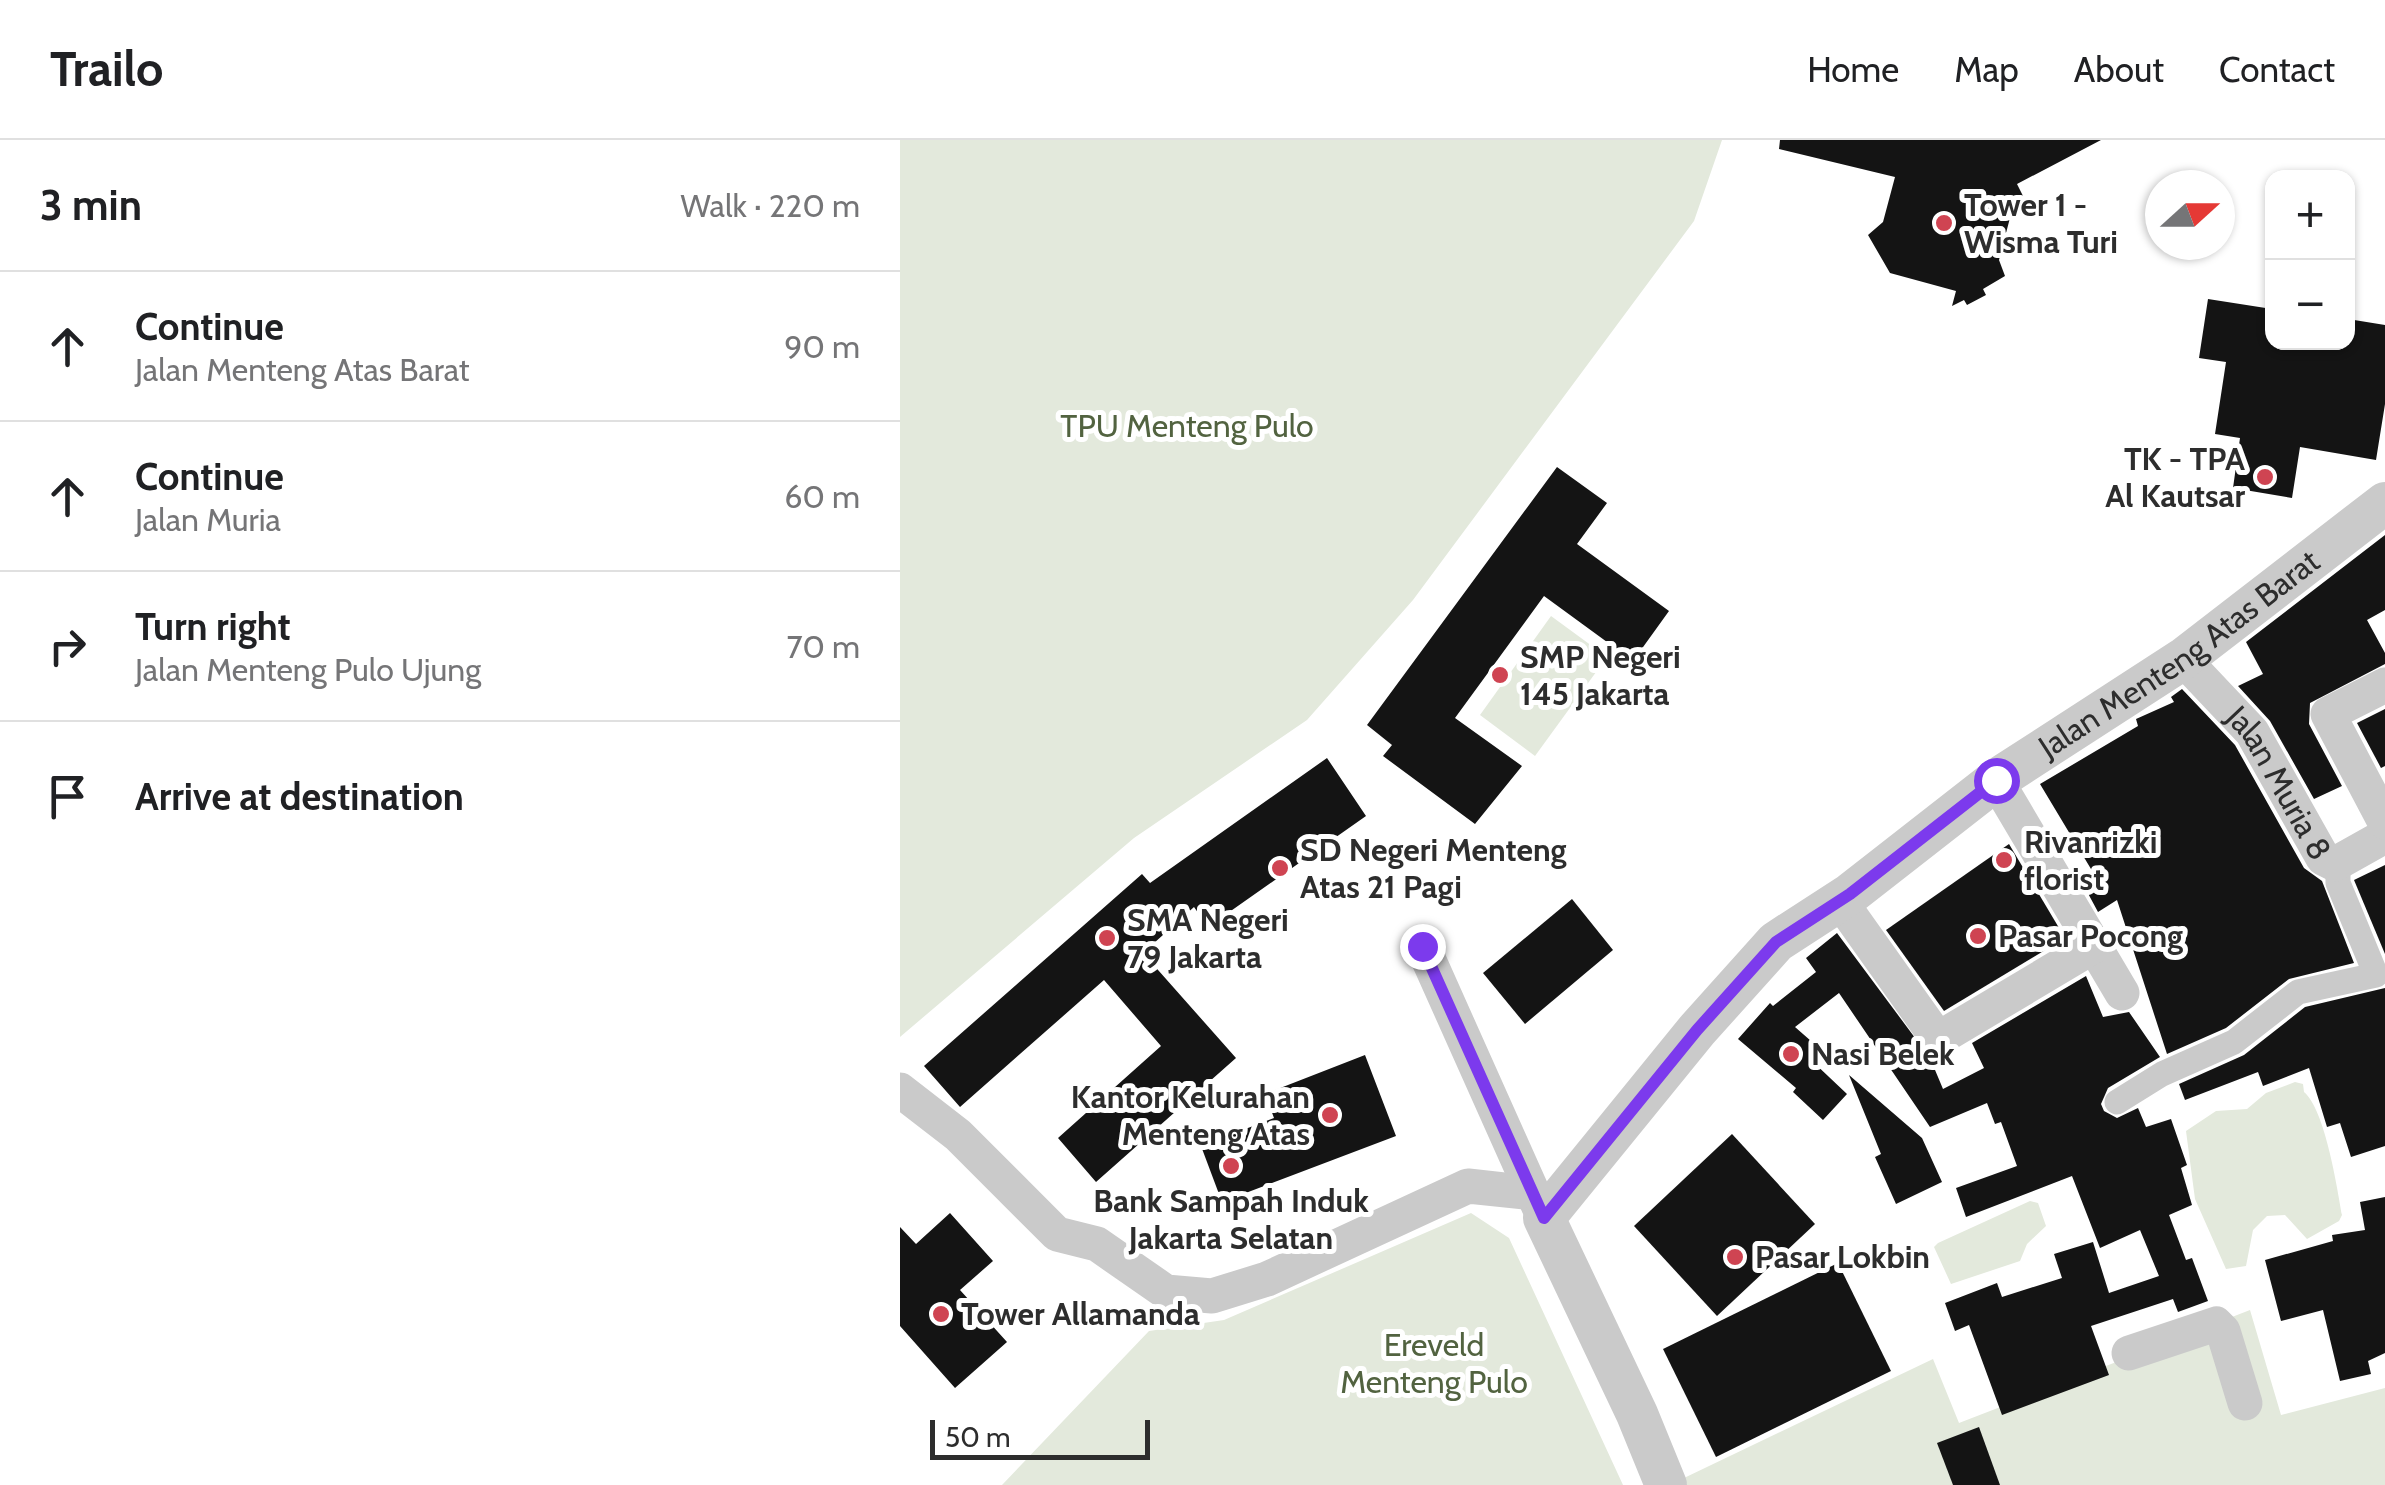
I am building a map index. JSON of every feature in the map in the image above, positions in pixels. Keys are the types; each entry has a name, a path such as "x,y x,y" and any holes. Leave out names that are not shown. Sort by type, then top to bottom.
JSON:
{"street":[{"name":"Jalan Menteng Atas Barat","path":"1538,1205 1776,942 1840,901 1996,780 2183,659 2382,513"},
{"name":"Jalan Muria 8","path":"2183,659 2252,732 2323,858 2338,862 2385,836"},
{"path":"2385,685 2328,714 2385,822"},
{"path":"1996,780 2122,993"},
{"path":"2117,1102 2162,1074 2234,1042 2298,992 2376,975 2338,883 2338,862"},
{"path":"1840,901 1938,1039 2094,946"},
{"path":"1427,960 1666,1485"},
{"path":"900,1090 958,1135 1057,1234 1097,1244 1166,1292 1212,1296 1268,1279 1468,1186 1538,1205"},
{"path":"2129,1353 2216,1324 2223,1331 2245,1402"}],"green space":[{"name":"TPU Menteng Pulo","path":"900,140 1722,140 1694,221 1413,600 1307,720 1134,838 900,1037"},
{"path":"1551,616 1607,657 1535,756 1480,715"},
{"path":"2295,1082 2303,1084 2324,1131 2342,1215 2339,1221 2307,1239 2285,1215 2267,1216 2253,1230 2246,1266 2226,1269 2195,1199 2186,1131 2216,1111 2247,1109 2266,1093"},
{"path":"2030,1201 2038,1203 2046,1226 2027,1244 2020,1261 1951,1284 1934,1247"},
{"name":"Ereveld Menteng Pulo","path":"1471,1213 1509,1238 1623,1485 1002,1485 1149,1331 1224,1320"},
{"path":"2250,1310 2281,1415 2385,1388 2385,1485 1687,1485 1684,1478 1933,1359 1959,1423"}],"building":[{"name":"Tower 1 - Wisma Turi","path":"1780,140 2101,140 2017,184 2026,202 2011,214 1999,260 2005,276 1983,289 1986,295 1967,305 1964,300 1952,306 1956,291 1890,273 1868,235 1883,222 1895,177 1779,149"},
{"path":"2208,299 2265,308 2265,350 2355,350 2355,320 2385,325 2385,404 2376,460 2300,447 2292,498 2233,488 2240,438 2215,434 2226,362 2199,358"},
{"path":"1557,467 1607,503 1577,544 1669,611 1633,661 1544,596 1455,718 1522,766 1475,824 1383,756 1392,745 1367,725"},
{"path":"2385,535 2385,610 2367,620 2385,653 2385,664 2310,703 2309,724 2342,786 2314,799 2270,721 2238,686 2263,674 2246,642"},
{"path":"2182,689 2235,745 2304,868 2322,881 2354,963 2289,979 2226,1028 2167,1054 2117,900 2098,912 2084,886 2097,879 2040,784 2138,726 2136,719 2174,702 2171,697"},
{"path":"2385,709 2385,766 2381,768 2357,723"},
{"path":"1327,758 1366,816 1208,927 1194,907 1143,953 1236,1058 1096,1182 1058,1138 1161,1046 1104,980 960,1107 924,1066 1142,874 1150,883"},
{"name":"Pasar Pocong","path":"2009,844 2065,938 1944,1011 1886,930"},
{"path":"2385,865 2385,954 2354,880"},
{"path":"1572,899 1613,950 1525,1024 1483,973"},
{"path":"1837,933 1930,1058 1943,1089 1984,1068 1972,1043 2086,976 2103,1017 2129,1012 2160,1057 2108,1088 2101,1104 2104,1111 2117,1118 2138,1108 2146,1127 2171,1119 2187,1165 2181,1168 2192,1205 2169,1215 2186,1260 2192,1258 2208,1301 2178,1312 2173,1299 2091,1326 2109,1375 2002,1415 1969,1325 1955,1331 1945,1303 1997,1283 2002,1297 2062,1278 2054,1254 2093,1242 2109,1293 2159,1276 2140,1230 2100,1248 2072,1176 1966,1217 1956,1188 2017,1166 2001,1122 1995,1124 1987,1103 1930,1127 1839,993 1795,1027 1819,1048 1810,1059 1847,1094 1823,1120 1793,1092 1796,1088 1738,1039 1770,1003 1773,1006 1816,972 1806,958"},
{"path":"2385,988 2385,1146 2351,1157 2340,1123 2327,1127 2309,1068 2263,1086 2258,1072 2185,1100 2179,1084 2244,1055 2305,1007"},
{"name":"Kantor Kelurahan Menteng Atas","path":"1365,1055 1396,1136 1222,1202 1201,1146 1274,1118 1265,1094"},
{"path":"1849,1075 1922,1138 1942,1182 1896,1204 1875,1157 1881,1154"},
{"path":"1732,1134 1815,1224 1717,1316 1634,1226"},
{"path":"2385,1197 2385,1353 2368,1361 2371,1374 2340,1381 2323,1310 2281,1321 2265,1260 2333,1241 2332,1235 2365,1230 2360,1202"},
{"name":"Tower Allamanda","path":"950,1213 993,1261 960,1290 1007,1342 955,1388 900,1326 900,1227 916,1244"},
{"path":"1838,1263 1891,1371 1716,1457 1663,1349"},
{"path":"1979,1427 2000,1485 1953,1485 1937,1443"}],"place":[{"name":"Tower 1 - Wisma Turi","path":"1944,223"},
{"name":"TK - TPA Al Kautsar","path":"2265,477"},
{"name":"SMP Negeri 145 Jakarta","path":"1500,675"},
{"name":"Rivanrizki florist","path":"2004,860"},
{"name":"SD Negeri Menteng Atas 21 Pagi","path":"1280,868"},
{"name":"Pasar Pocong","path":"1978,936"},
{"name":"SMA Negeri 79 Jakarta","path":"1107,938"},
{"name":"Nasi Belek","path":"1791,1054"},
{"name":"Kantor Kelurahan Menteng Atas","path":"1330,1115"},
{"name":"Bank Sampah Induk Jakarta Selatan","path":"1231,1166"},
{"name":"Pasar Lokbin","path":"1735,1257"},
{"name":"Tower Allamanda","path":"941,1314"}],"route":[{"path":"1422,946 1544,1218 1697,1030 1776,942 1850,894 1996,780"}]}
